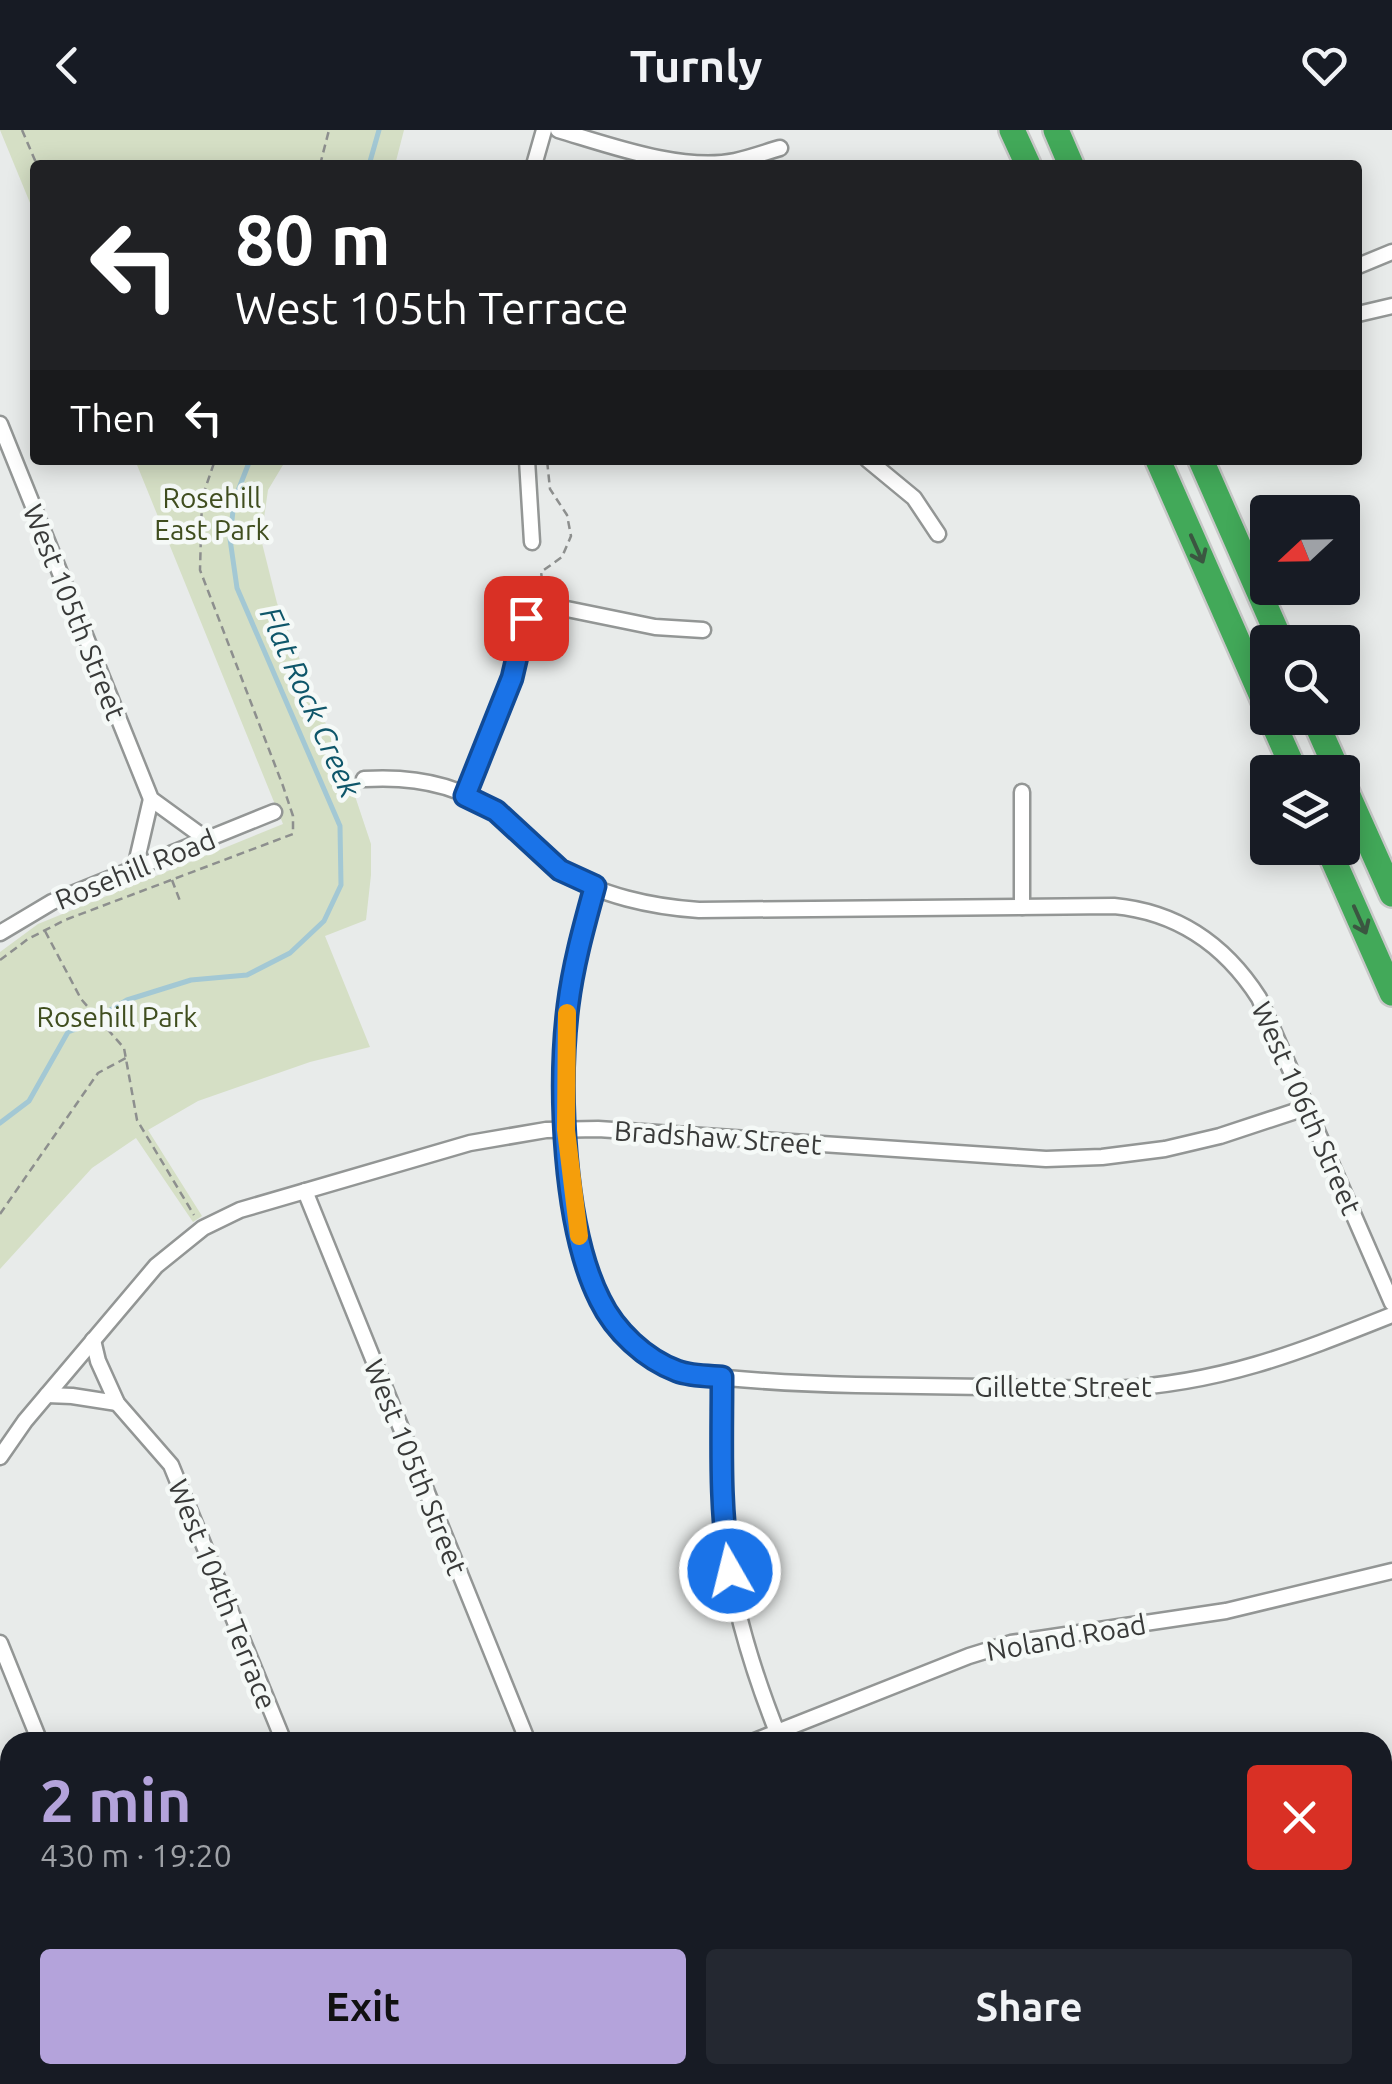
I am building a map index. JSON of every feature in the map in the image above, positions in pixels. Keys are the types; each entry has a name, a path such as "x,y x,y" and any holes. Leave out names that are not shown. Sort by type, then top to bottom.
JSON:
{"highway":[{"path":"1012,130 1026,160"},
{"path":"1056,130 1070,160"},
{"path":"1160,465 1250,669"},
{"path":"1203,465 1274,625"},
{"path":"1360,822 1392,894"},
{"path":"1336,865 1392,993"}],"street":[{"path":"535,160 544,130"},
{"path":"558,130 632,152 689,160"},
{"path":"740,160 780,148"},
{"path":"1362,264 1392,252"},
{"path":"1362,313 1392,306"},
{"name":"West 105th Street","path":"0,424 151,799"},
{"path":"527,465 532,542"},
{"path":"874,465 914,498 938,534"},
{"path":"465,796 512,678 526,618 557,608 655,626 703,630"},
{"path":"364,779 413,778 465,796 496,811 560,870 595,886"},
{"path":"1022,792 1022,907"},
{"path":"135,868 151,799 206,840"},
{"name":"Rosehill Road","path":"0,933 34,912 274,812"},
{"name":"West 106th Street","path":"595,886 662,907 700,910 1131,908 1164,916 1206,938 1234,962 1259,998 1392,1303"},
{"name":"Gillette Street","path":"595,886 568,1008 564,1085 572,1198 588,1271 608,1314 628,1339 652,1358 679,1372 784,1384 1114,1390 1215,1378 1280,1360 1392,1315"},
{"name":"Bradshaw Street","path":"0,1457 156,1266 203,1228 240,1210 506,1135 598,1128 1065,1158 1165,1148 1220,1136 1308,1107"},
{"name":"West 105th Street","path":"305,1191 524,1732"},
{"name":"West 104th Terrace","path":"94,1340 98,1361 117,1403 171,1465 280,1732"},
{"path":"722,1377 725,1540 753,1666 777,1732"},
{"path":"48,1396 117,1403"},
{"name":"Noland Road","path":"793,1732 968,1656 1011,1643 1226,1611 1392,1571"},
{"path":"0,1643 36,1732"}],"path":[{"path":"22,130 35,160"},
{"path":"321,160 329,130"},
{"path":"0,960 44,930 293,834 293,816 283,786 200,570 202,498 213,465"},
{"path":"545,597 542,572 562,557 571,536 567,515 550,489 548,465"},
{"path":"172,880 180,901"},
{"path":"34,912 85,1004 124,1048 143,1134 203,1228"},
{"path":"0,1214 98,1074 128,1058"}],"green space":[{"path":"0,130 404,130 396,160 30,160 30,203"},
{"name":"Rosehill Park","path":"137,465 283,465 268,490 261,539 277,603 371,844 366,920 325,936 370,1047 310,1062 198,1101 148,1130 202,1216 193,1222 136,1138 92,1168 0,1269 0,952 38,924 283,824"}],"waterway":[{"name":"Flat Rock Creek","path":"370,160 379,130"},
{"name":"Flat Rock Creek","path":"0,1123 29,1101 68,1032 127,1000 191,980 247,975 290,953 324,921 341,885 340,826 237,588 230,539 234,501 248,465"}],"slow traffic":[{"path":"567,1013 566,1130 579,1236"}],"route":[{"path":"526,618 495,728 465,796 496,811 560,870 595,886 573,972 565,1034 566,1130 572,1198 582,1250 600,1300 628,1339 679,1372 722,1377 721,1476 730,1571"}],"park label":[{"name":"Rosehill East Park","path":"212,513"}]}
